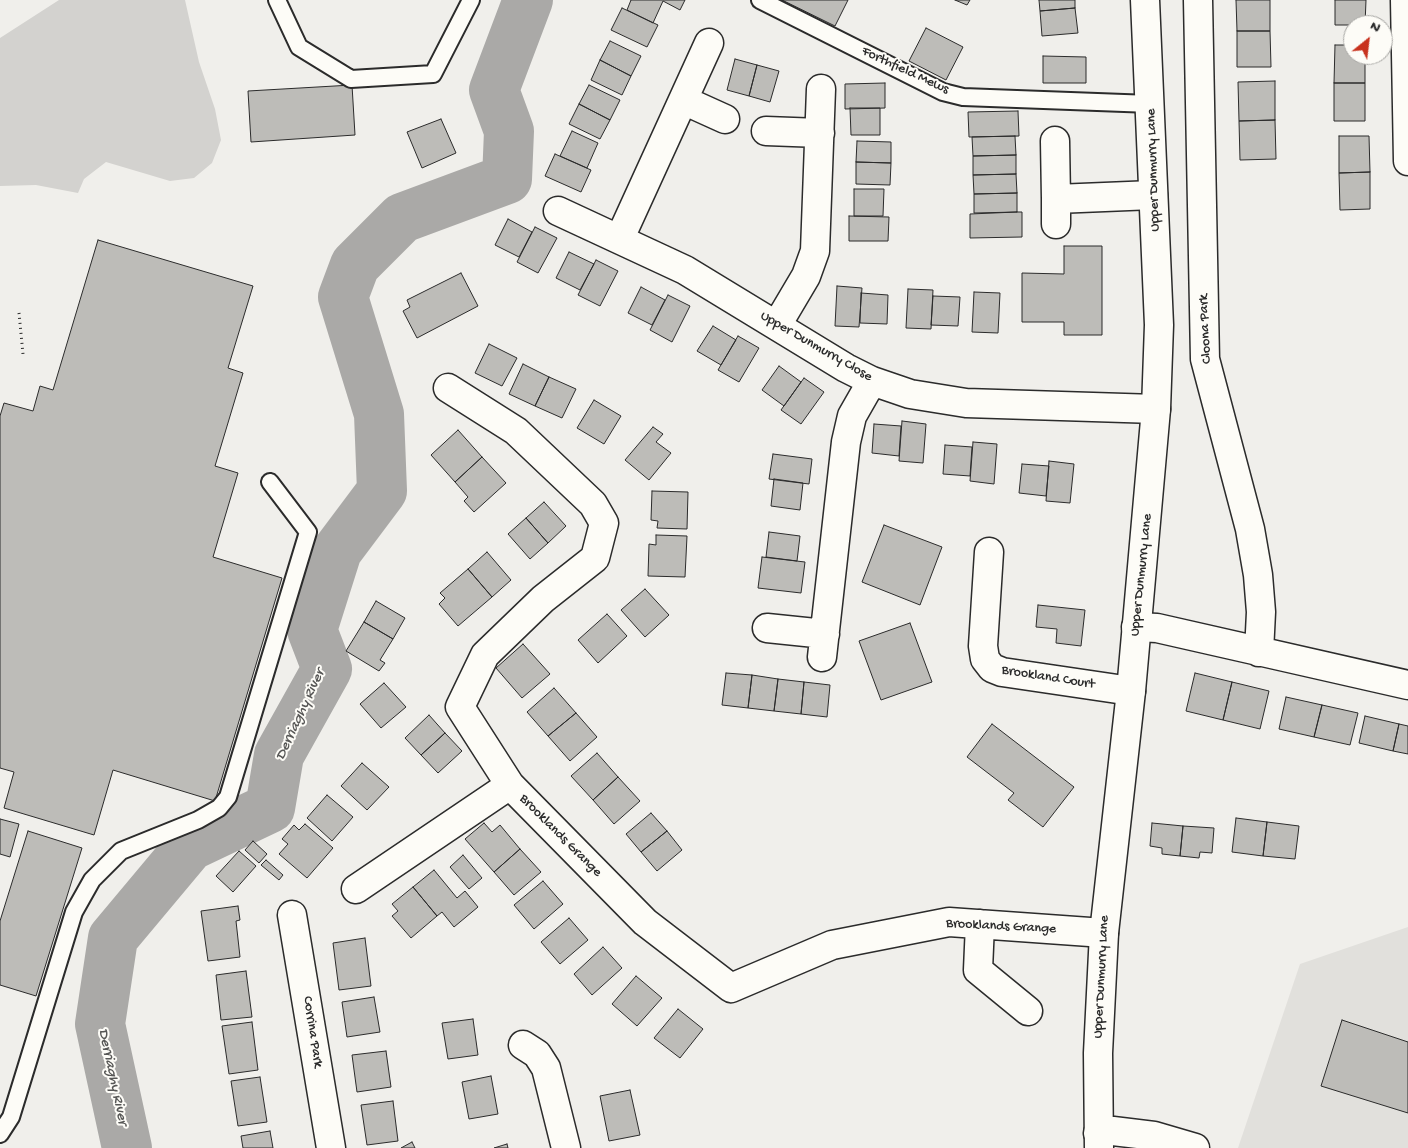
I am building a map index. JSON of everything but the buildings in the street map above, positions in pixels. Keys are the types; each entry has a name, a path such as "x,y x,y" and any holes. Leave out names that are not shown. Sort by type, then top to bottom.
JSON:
{"street":[{"name":"Upper Dunmurry Lane","path":"1099,1141 1098,1053 1104,933 1150,505 1160,324 1145,0"},
{"name":"Cloona Park","path":"1198,0 1205,359 1250,529 1260,594 1259,652"},
{"path":"1405,0 1408,161"},
{"path":"620,238 709,43"},
{"path":"777,325 806,276 815,251 821,89"},
{"path":"683,100 725,119"},
{"path":"766,131 820,133"},
{"path":"1055,141 1056,211 1153,194"},
{"name":"Upper Dunmurry Close","path":"558,210 694,275 872,381 910,394 966,403 1156,409"},
{"path":"767,628 823,646 846,442 852,416 872,381"},
{"name":"Brooklands Grange","path":"448,388 516,432 593,504 604,523 595,558 543,599 486,655 460,707 510,785 645,922 731,988 832,946 949,922 1104,933"},
{"name":"Brookland Court","path":"989,552 983,646 985,659 992,668 1002,672 1131,691"},
{"path":"1136,627 1157,628 1408,685"},
{"path":"356,889 510,785"},
{"name":"Corrina Park","path":"292,915 331,1148"},
{"path":"980,924 978,970 1028,1011"},
{"path":"523,1045 537,1054 546,1068 566,1148"},
{"path":"1099,1141 1113,1131 1154,1136 1195,1148"}],"lane":[{"path":"277,0 299,48 350,79 433,74 471,0"},
{"name":"Forthfield Mews","path":"760,0 943,92 963,97 1151,104"},
{"path":"0,1134 11,1117 74,912 92,880 121,851 198,820 219,808 228,797 308,532 270,482"}],"path":[{"path":"19,313 23,354"}],"shaded area":[{"path":"59,0 185,0 199,62 215,109 221,140 212,163 194,178 170,181 106,162 84,179 78,193 36,185 0,186 0,38"},
{"path":"1408,927 1408,1148 1238,1148 1300,964"}],"waterway":[{"name":"Derriaghy River","path":"127,1148 100,1024 113,938 190,846 270,808 279,755 327,669 312,630 337,551 382,491 379,414 343,297 355,265 402,218 507,179 509,131 494,90 528,0"}]}
